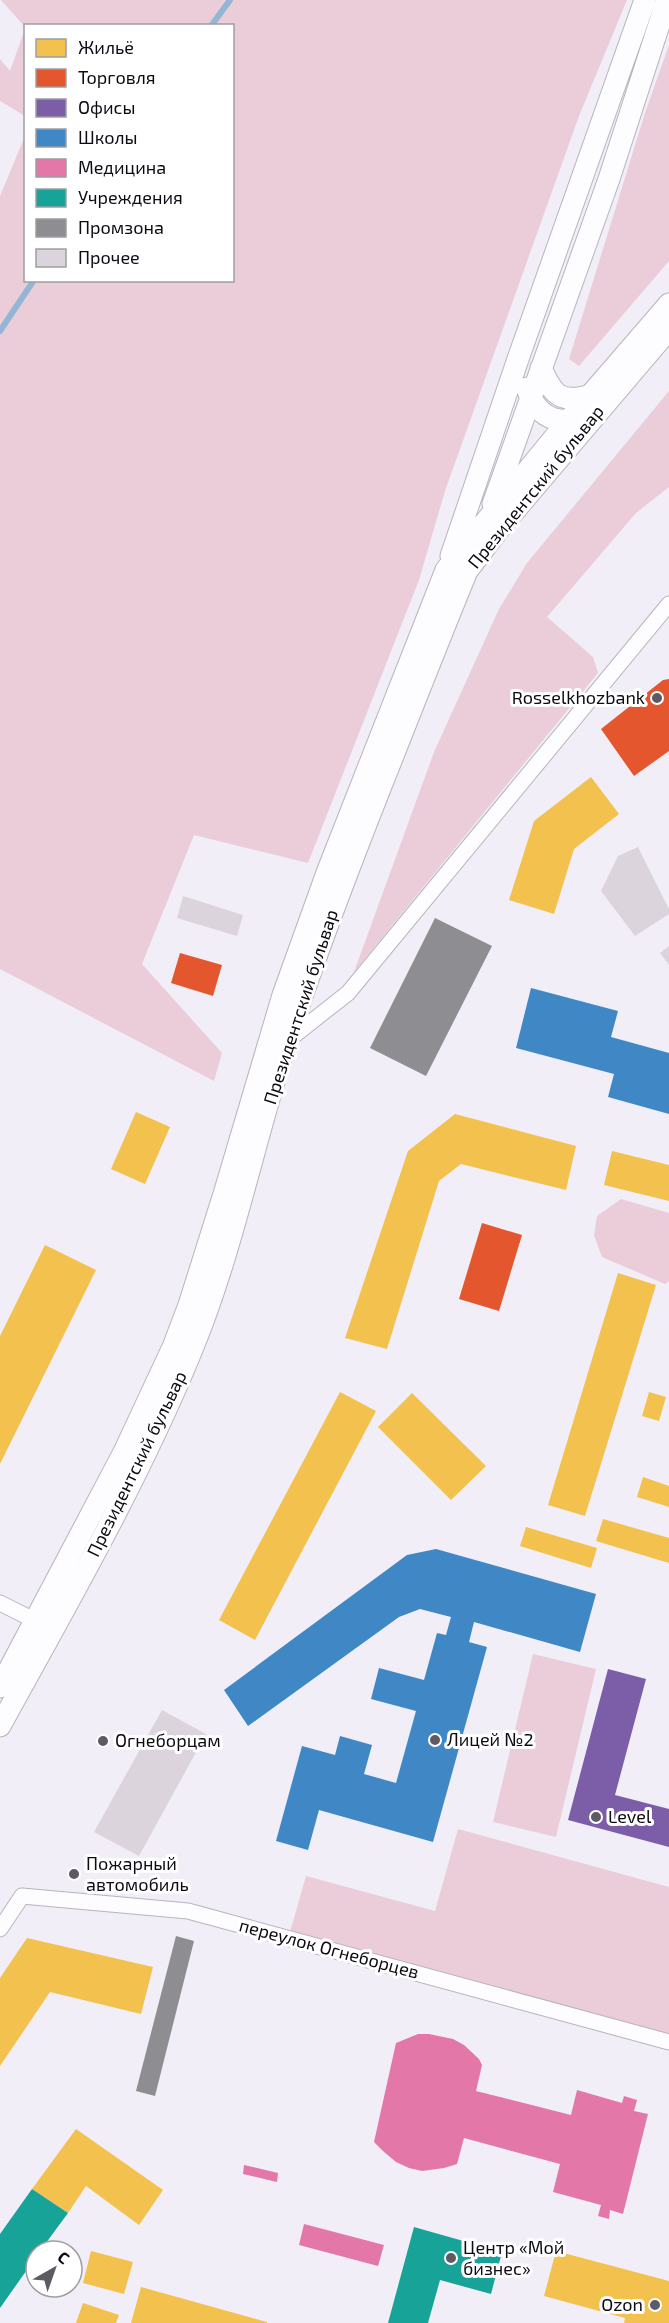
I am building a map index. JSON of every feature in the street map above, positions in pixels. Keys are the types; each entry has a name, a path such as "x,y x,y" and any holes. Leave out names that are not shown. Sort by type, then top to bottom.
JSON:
{"main road":[{"path":"456,571 518,359 645,0"},
{"path":"456,571 488,518 609,179 668,0"},
{"name":"Президентский бульвар","path":"0,1687 124,1452 173,1347 189,1305 224,1194 283,995 328,870 456,571 499,529 669,304"},
{"name":"Президентский бульвар","path":"596,402 669,329"},
{"path":"518,359 530,398 537,409 547,417 568,422 580,419 596,402"},
{"path":"541,368 554,393 563,399 596,402"},
{"name":"Президентский бульвар","path":"488,518 568,422"},
{"name":"Президентский бульвар","path":"0,1726 146,1452 192,1351 207,1312 242,1199 286,1041 456,571"}],"street":[{"path":"286,1041 348,993 669,604"},
{"path":"0,1603 36,1621"},
{"name":"переулок Огнеборцев","path":"0,1929 22,1896 188,1911 669,2042"}],"shaded area":[{"path":"1,0 627,0 579,116 445,491 419,580 308,863 194,835 142,964 222,1053 214,1081 0,969 0,196 24,138 24,282 234,282 234,24 24,24 24,26"},
{"path":"24,32 24,115 0,101 0,59 10,71"},
{"path":"669,45 669,261 579,366 569,359 645,113"},
{"path":"669,391 669,487 636,513 547,617 593,657 598,673 354,972 434,752 499,609 527,563"},
{"path":"621,1199 669,1213 669,1281 665,1284 602,1257 594,1235 597,1216"},
{"path":"533,1654 596,1669 556,1837 493,1822"},
{"path":"458,1829 669,1887 669,2035 290,1932 306,1876 435,1911"}],"building: Жильё":[{"path":"591,777 619,814 574,849 554,914 509,900 534,821"},
{"path":"136,1112 170,1127 145,1184 111,1169"},
{"path":"455,1114 576,1146 566,1190 461,1164 439,1181 387,1349 345,1338 408,1151"},
{"path":"612,1151 669,1165 669,1201 604,1185"},
{"path":"45,1245 96,1270 0,1464 0,1336"},
{"path":"618,1273 656,1285 585,1516 548,1505"},
{"path":"340,1392 376,1411 255,1640 219,1620"},
{"path":"649,1392 666,1397 659,1421 642,1416"},
{"path":"412,1393 486,1466 451,1500 378,1427"},
{"path":"643,1477 669,1486 669,1507 637,1497"},
{"path":"603,1519 669,1538 669,1563 596,1541"},
{"path":"526,1527 597,1548 591,1568 520,1546"},
{"path":"27,1938 153,1967 141,2014 50,1992 0,2066 0,1978"},
{"path":"76,2129 163,2190 139,2225 86,2186 68,2213 32,2189"},
{"path":"91,2251 133,2262 124,2294 84,2283"},
{"path":"556,2251 669,2281 669,2323 624,2323 625,2318 544,2296"},
{"path":"141,2287 267,2322 267,2323 131,2323"},
{"path":"83,2303 119,2315 116,2323 76,2323"}],"building: Торговля":[{"path":"669,679 669,751 634,776 601,729 663,680"},
{"path":"180,953 222,965 213,996 171,983"},
{"path":"482,1223 522,1235 499,1311 459,1299"}],"building: Офисы":[{"path":"608,1669 646,1679 615,1795 669,1809 669,1847 568,1820"}],"building: Школы":[{"path":"531,988 618,1011 611,1037 669,1053 669,1114 608,1097 614,1074 516,1048"},
{"path":"436,1549 596,1594 580,1652 474,1622 469,1642 487,1647 433,1842 319,1810 308,1850 276,1841 302,1746 335,1755 340,1736 372,1745 364,1774 396,1783 416,1711 371,1699 379,1668 424,1680 437,1633 446,1635 451,1617 420,1609 399,1617 248,1726 224,1690 407,1555"}],"building: Медицина":[{"path":"418,2034 453,2039 464,2045 479,2059 482,2065 476,2091 571,2115 577,2090 622,2103 624,2096 637,2100 634,2111 648,2114 623,2214 610,2210 609,2219 598,2216 601,2205 553,2192 560,2164 464,2138 457,2164 444,2168 422,2171 409,2168 396,2162 383,2151 374,2142 396,2043"},
{"path":"244,2165 278,2173 277,2182 243,2174"},
{"path":"304,2224 384,2245 378,2266 299,2245"}],"building: Учреждения":[{"path":"32,2189 68,2213 49,2239 24,2239 24,2274 0,2308 0,2234"},
{"path":"414,2227 502,2252 491,2294 440,2280 428,2323 388,2323"}],"building: Промзона":[{"path":"435,918 492,946 426,1076 370,1048"},
{"path":"176,1936 194,1941 155,2096 136,2091"}],"building: Прочее":[{"path":"638,847 669,909 669,914 635,936 601,891 618,856"},
{"path":"183,896 243,915 237,936 177,918"},
{"path":"669,946 669,965 660,953"},
{"path":"162,1710 206,1734 139,1856 94,1832"}],"waterway":[{"path":"212,24 230,0"},
{"path":"0,331 33,282"}],"place":[{"name":"Rosselkhozbank","path":"657,698"},
{"name":"Лицей №2","path":"435,1740"},
{"name":"Огнеборцам","path":"103,1741"},
{"name":"Level","path":"596,1817"},
{"name":"Пожарный автомобиль","path":"74,1874"},
{"name":"Центр «Мой бизнес»","path":"451,2258"},
{"name":"Ozon","path":"655,2305"}]}
